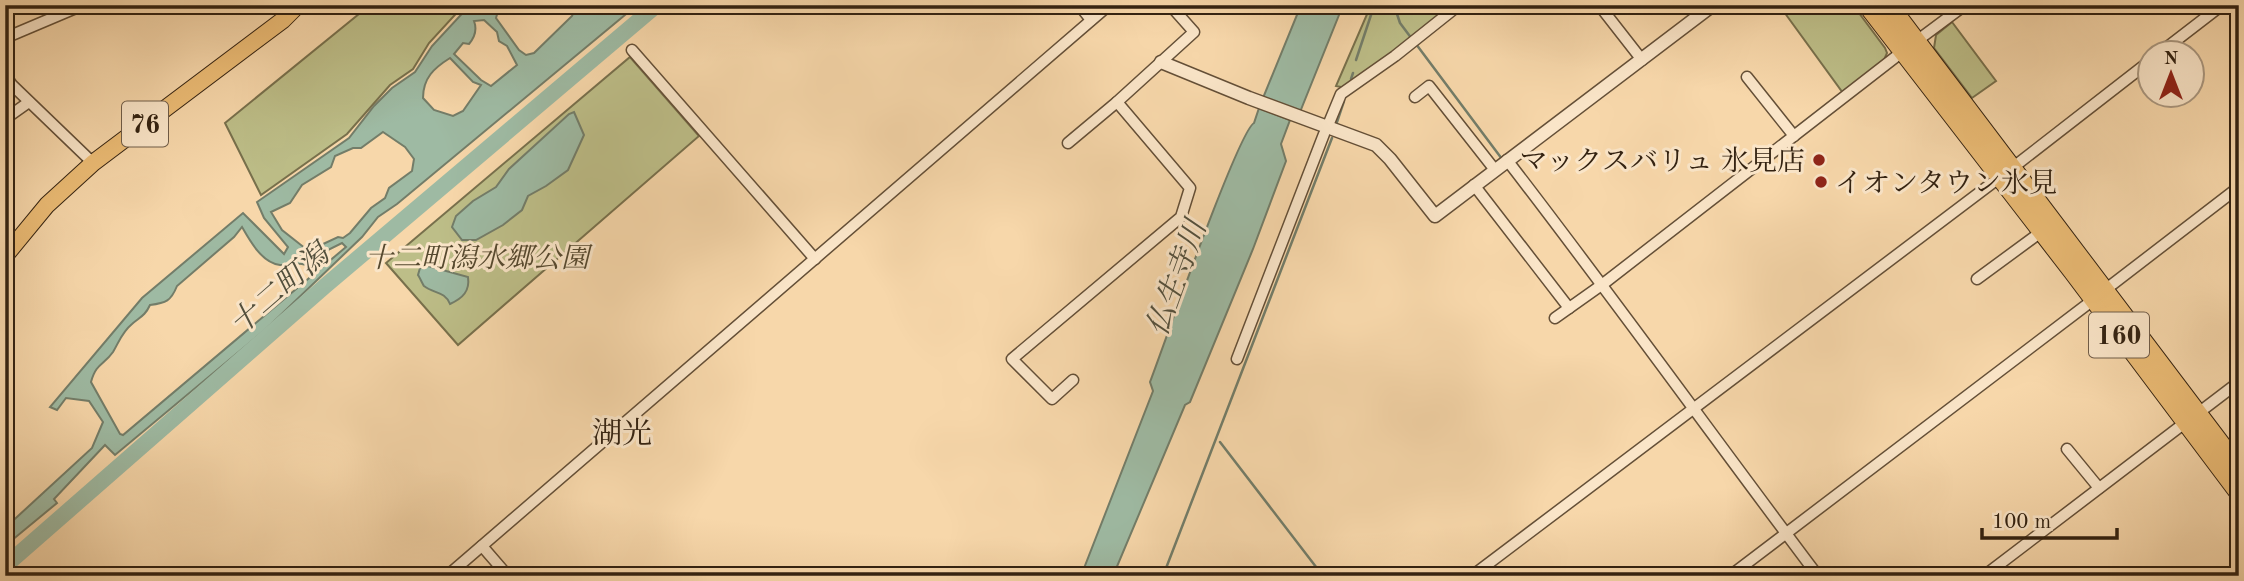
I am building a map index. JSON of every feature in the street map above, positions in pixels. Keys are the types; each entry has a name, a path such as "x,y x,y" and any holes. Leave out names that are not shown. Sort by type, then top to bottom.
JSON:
{"highway":[{"name":"160","path":"1867,5 1902,52 2005,173 2099,295 2191,418 2239,493"},
{"name":"160","path":"1889,5 1918,40 2041,232 2099,295"},
{"name":"160","path":"2191,418 2239,468"}],"main road":[{"name":"76","path":"5,256 47,205 93,163 273,28 298,5"}],"street":[{"path":"5,38 83,5"},
{"path":"1079,5 1091,20"},
{"path":"447,576 1109,5"},
{"path":"1068,143 1194,32 1170,5"},
{"path":"1237,359 1341,94 1395,56 1459,5"},
{"path":"1600,5 1642,60"},
{"path":"1161,62 1376,145 1435,216 1713,5"},
{"path":"1918,40 1965,5"},
{"path":"2179,38 2222,5"},
{"path":"2234,5 2239,12"},
{"path":"632,50 815,259"},
{"path":"1555,318 1603,284 1902,52"},
{"path":"1472,576 2136,72"},
{"path":"5,75 29,102 93,163"},
{"path":"1747,77 1794,136"},
{"path":"1415,97 1429,86 1495,170"},
{"path":"5,119 29,102"},
{"path":"1073,380 1052,399 1012,359 1181,217 1190,188 1117,102"},
{"path":"1507,160 1603,284 1692,410 1818,576"},
{"path":"1474,185 1569,308"},
{"path":"1730,576 2239,187"},
{"path":"1977,279 2041,232"},
{"path":"1984,576 2239,382"},
{"path":"2067,449 2099,488"},
{"path":"482,546 508,576"}],"green space":[{"path":"370,5 464,5 429,43 413,69 390,85 347,134 261,195 225,123"},
{"path":"1371,5 1455,5 1346,88 1336,86"},
{"path":"1779,5 1816,5 1823,13 1836,5 1853,5 1885,48 1887,53 1884,60 1843,93"},
{"path":"1952,22 1996,81 1972,98 1934,48 1936,35"},
{"name":"十二町潟水郷公園","path":"630,57 699,136 458,345 386,263"}],"shaded area":[{"name":"十二町潟","path":"470,5 503,5 496,18 519,50 526,55 534,53 572,16 577,5 637,5 378,217 362,237 265,330 115,455 105,445 54,499 57,503 5,546 5,528 92,448 103,422 89,401 66,398 57,410 50,407 142,298 243,213 284,254 288,247 264,218 257,202 349,138 392,88 415,72 432,46","holes":["484,20 497,32 499,41 507,46 517,65 491,86 454,54 463,43 469,44 473,39 474,21","450,58 473,82 481,85 463,111 453,116 434,110 423,98 427,79","383,132 405,147 414,159 412,171 389,188 385,198 371,208 350,233 343,238 338,237 306,249 282,230 271,212 290,203 302,185 331,167 335,156 353,148 361,148","242,227 257,250 268,260 280,265 300,264 312,268 315,264 312,258 342,243 346,247 123,435 120,434 91,382 95,371 110,356 126,330 150,305 167,300 177,286"]},
{"path":"1301,5 1343,5 1300,112 1263,98"},
{"path":"1259,108 1290,120 1281,144 1286,161 1253,249 1190,402 1185,405 1113,576 1081,576 1153,391 1150,382 1201,243 1233,162"},
{"path":"574,112 584,135 568,170 528,196 522,210 503,225 476,240 462,240 452,227 456,216 473,201 496,187 509,169"},
{"path":"428,266 468,277 465,294 450,304 442,295 424,286 418,275 420,268"}],"waterway":[{"name":"十二町潟","path":"5,566 325,286 657,5"},
{"path":"1356,60 1373,9 1378,5"},
{"path":"1394,5 1400,23 1412,39"},
{"path":"1416,44 1502,159"},
{"path":"1351,79 1353,73"},
{"path":"1337,122 1344,101"},
{"path":"1163,576 1332,138"},
{"path":"1220,442 1323,576"}],"place":[{"name":"マックスバリュ 氷見店","path":"1819,160"},
{"name":"イオンタウン氷見","path":"1821,182"}],"district":[{"name":"湖光","path":"622,433"}],"water label":[{"name":"仏生寺川","path":"1176,278"}]}
